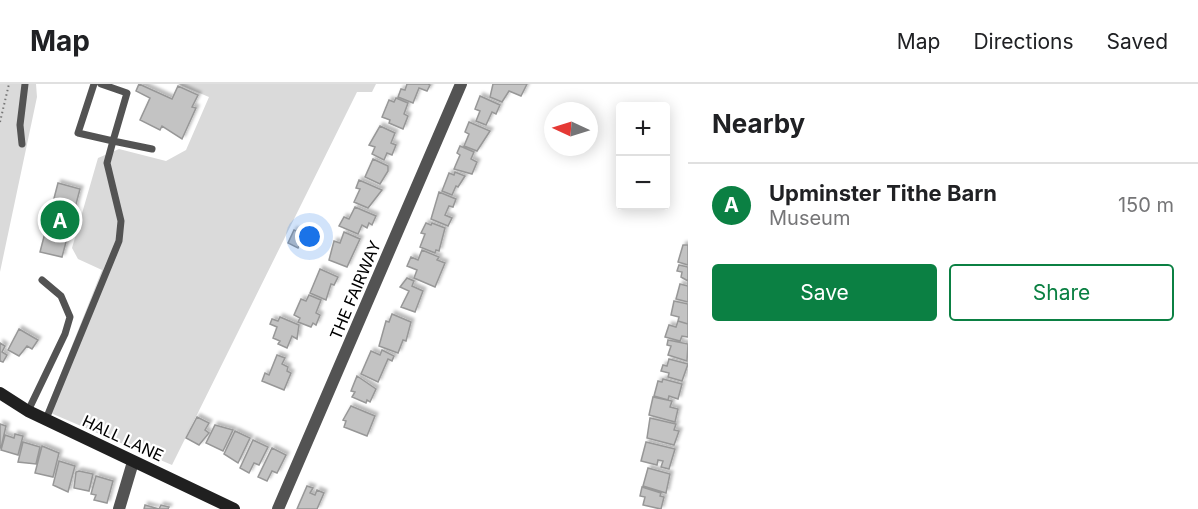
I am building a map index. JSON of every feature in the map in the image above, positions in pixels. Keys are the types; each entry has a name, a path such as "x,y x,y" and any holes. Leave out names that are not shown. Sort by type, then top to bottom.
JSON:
{"street":[{"name":"THE FAIRWAY","path":"278,509 460,84"},
{"name":"HALL LANE","path":"0,393 28,411 234,509"},
{"path":"119,509 133,462"}],"lane":[{"path":"22,144 20,125 25,84"},
{"path":"94,84 78,133 152,149"},
{"path":"46,419 119,241 121,221 108,163 112,141 127,93 101,84"},
{"path":"28,411 70,317 61,296 42,280"}],"path":[{"path":"0,122 9,84"}],"shaded area":[{"path":"0,84 36,84 37,97 0,272"},
{"path":"178,84 376,84 372,92 357,92 172,465 46,411 102,270 78,259 72,248 98,158 119,149 166,161 186,150 209,97"}],"building":[{"path":"139,84 172,99 178,86 198,95 192,107 196,108 182,139 162,126 160,130 140,120 150,98 136,91"},
{"path":"407,84 430,85 427,91 419,88 413,103 398,97 401,89 405,90"},
{"path":"493,84 527,84 521,96 509,91 502,102 490,97"},
{"path":"480,96 500,105 496,114 492,112 486,125 476,121 480,111 475,109"},
{"path":"396,98 408,103 404,114 408,116 403,129 382,117 389,100 394,102"},
{"path":"469,122 490,131 477,151 464,146 469,134 465,132"},
{"path":"380,126 395,133 391,143 396,145 392,155 387,153 384,160 372,154 375,147 369,145"},
{"path":"460,146 474,152 471,159 477,162 472,174 454,169 460,155 457,153"},
{"path":"373,159 388,166 388,171 380,184 365,177"},
{"path":"455,172 465,176 452,195 442,191 449,173 454,175"},
{"path":"359,180 382,190 368,208 354,202 360,189 356,188"},
{"path":"58,183 80,189 62,257 40,252"},
{"path":"439,192 456,199 453,207 449,206 445,215 452,218 448,226 431,219"},
{"path":"355,207 376,216 372,225 369,223 367,228 362,225 358,234 339,226 344,217 349,219"},
{"path":"426,223 445,228 439,251 436,250 435,253 420,247 425,234 421,233"},
{"path":"294,230 304,234 298,248 288,243"},
{"path":"344,232 360,239 347,267 329,260 334,241 340,243"},
{"path":"683,245 688,245 688,265 678,262"},
{"path":"422,250 439,257 437,260 445,263 435,287 414,278 417,270 407,266 411,257 418,260"},
{"path":"679,265 688,267 688,281 681,277 682,272 677,271"},
{"path":"320,269 338,277 334,285 331,284 326,300 310,293"},
{"path":"407,278 414,281 412,286 423,291 415,312 401,307 409,291 400,287"},
{"path":"680,284 688,286 688,302 676,299"},
{"path":"309,295 321,300 316,313 320,315 316,325 313,323 311,327 298,322 300,318 294,315 301,299 306,301"},
{"path":"674,301 688,304 688,324 678,321 679,317 671,315"},
{"path":"392,314 411,322 406,341 403,340 398,353 379,346 386,321 389,322"},
{"path":"280,317 299,325 297,339 292,336 287,348 278,344 280,341 273,338 277,327 270,324 272,319 278,321"},
{"path":"678,321 688,324 688,337 682,336 680,341 665,337 669,325 676,327"},
{"path":"19,329 38,340 32,349 27,346 19,356 8,350"},
{"path":"668,340 688,344 687,361 668,355 671,346 667,345"},
{"path":"0,343 5,346 2,352 7,355 3,362 0,361"},
{"path":"382,350 394,356 392,361 388,359 378,382 361,374 371,351 380,355"},
{"path":"277,355 285,358 282,364 288,367 287,371 291,373 284,390 262,381 265,373 269,375"},
{"path":"669,359 688,364 682,381 668,377 669,373 661,371 663,365 667,366"},
{"path":"357,376 376,389 370,402 367,400 366,403 352,397 355,392 351,391"},
{"path":"663,379 682,384 678,399 669,396 668,400 654,396 658,381 662,382"},
{"path":"653,397 672,401 670,407 678,409 675,422 649,415"},
{"path":"351,406 375,416 367,436 344,427 346,421 343,420"},
{"path":"197,417 209,423 205,430 209,433 199,445 186,438"},
{"path":"650,418 676,424 674,430 679,431 674,445 647,438"},
{"path":"0,424 6,426 1,448 0,448"},
{"path":"215,425 233,430 223,451 206,443"},
{"path":"235,431 250,438 238,463 224,454"},
{"path":"15,434 23,436 18,455 1,450 5,435 14,438"},
{"path":"253,440 268,447 259,465 254,463 249,473 240,468"},
{"path":"23,442 40,447 36,464 18,462"},
{"path":"646,442 675,449 669,469 661,467 663,461 658,460 657,465 641,461"},
{"path":"42,446 59,453 53,477 35,473"},
{"path":"272,448 286,455 277,473 272,471 267,481 258,477"},
{"path":"59,461 75,466 68,492 53,485"},
{"path":"648,468 670,474 666,493 643,486"},
{"path":"76,472 93,474 89,491 74,488"},
{"path":"96,476 113,481 107,503 94,500 96,495 91,494"},
{"path":"307,486 313,488 310,493 315,495 317,490 324,493 317,509 297,509"},
{"path":"642,487 661,493 660,496 664,497 661,509 643,505 645,497 640,496"},
{"path":"145,505 159,509 144,509"},
{"path":"161,505 169,507 168,509 159,509"}],"place":[{"name":"Upminster Tithe Barn","path":"60,220"}]}
